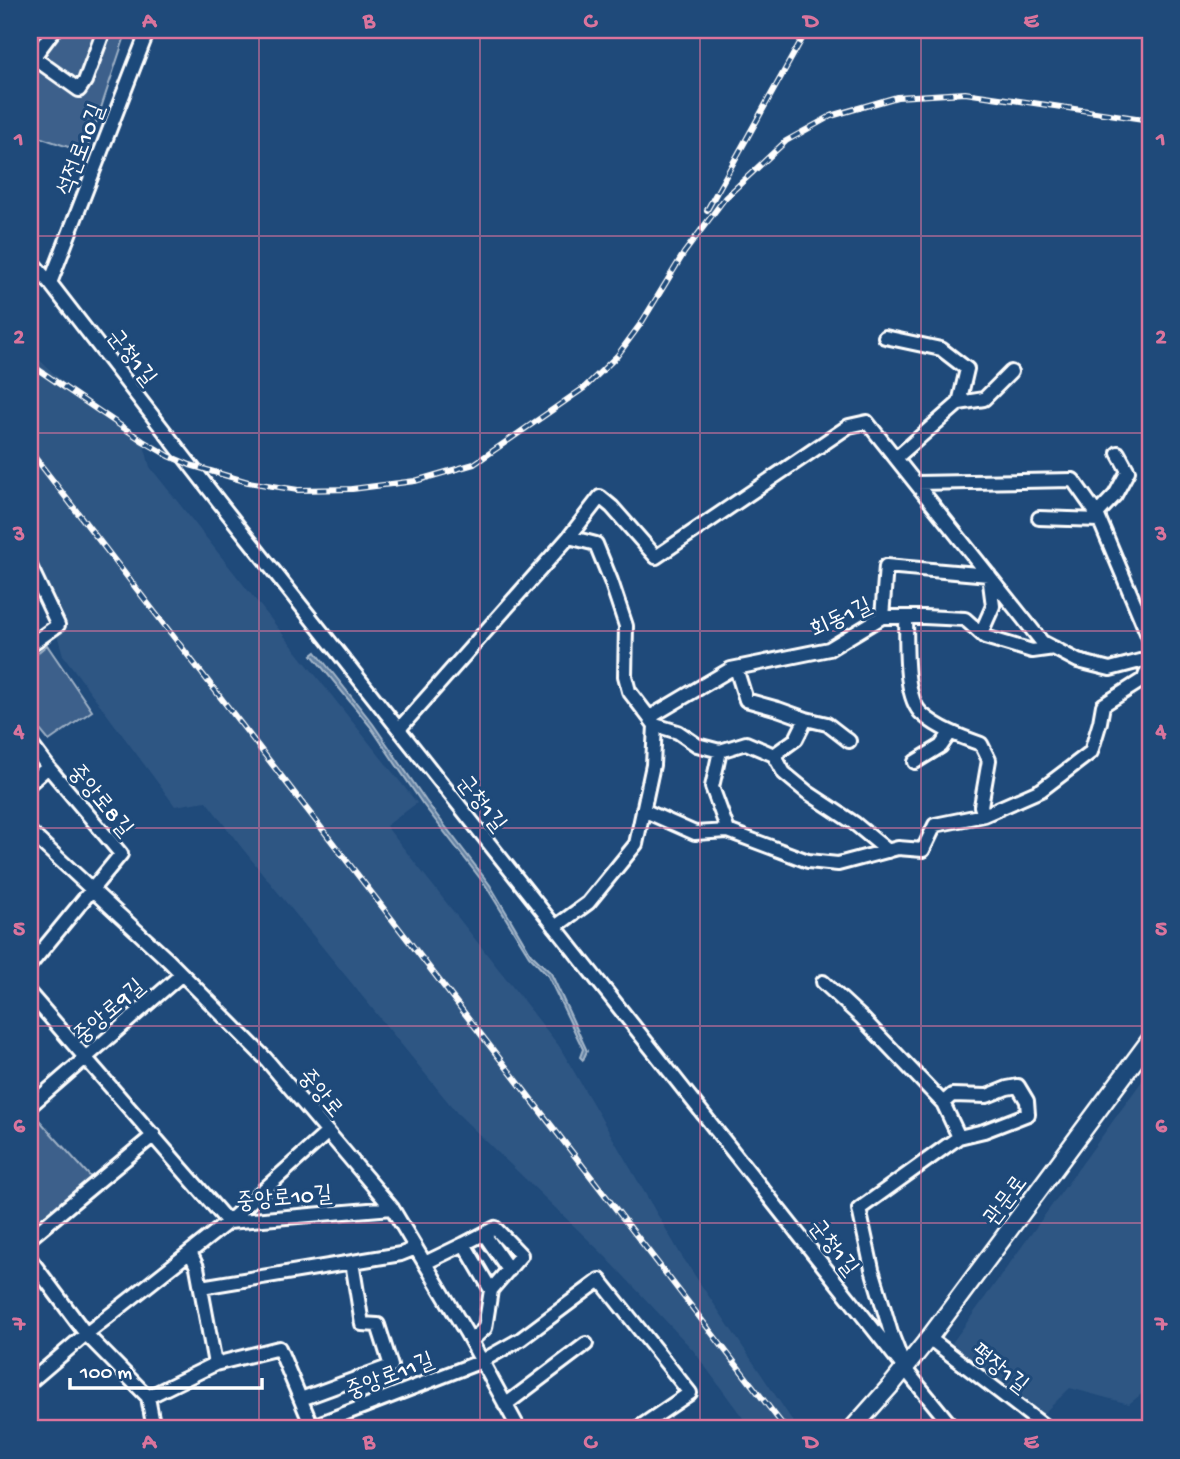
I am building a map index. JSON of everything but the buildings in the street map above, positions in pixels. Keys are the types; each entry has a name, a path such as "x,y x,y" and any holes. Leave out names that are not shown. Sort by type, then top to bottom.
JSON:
{"main road":[{"name":"관문로","path":"852,1429 929,1338 1150,1041"}],"street":[{"path":"54,30 31,58 79,90 104,30"},
{"name":"석전로10길","path":"50,283 148,30"},
{"name":"군청1길","path":"30,260 954,1429"},
{"path":"885,337 941,349 967,369 959,403"},
{"path":"896,458 959,403 984,399 1012,372"},
{"path":"399,729 569,537 600,497 656,557 849,426 867,422 1042,642 1078,661 1110,669 1143,660 1150,655"},
{"path":"1098,517 1115,495 1128,471 1118,453"},
{"path":"916,483 1073,480 1098,517 1150,640"},
{"path":"1039,518 1098,517"},
{"path":"569,537 596,544 626,626 625,676 629,691 652,721 678,732 696,745 720,751 746,743 774,755 784,773 807,792 854,822 888,851"},
{"path":"30,566 58,625 30,645"},
{"path":"882,617 886,566 989,575"},
{"path":"981,633 993,606 989,575"},
{"name":"회동1길","path":"652,721 731,669 829,649 882,617 965,620 985,637 1032,651 1054,648"},
{"path":"906,617 912,698 920,713 950,733 981,744 989,760 981,806 984,815"},
{"path":"643,810 695,833 728,831 808,861 838,864 898,848 923,850 935,825 984,815 1041,790 1091,752 1103,705 1144,679 1150,664"},
{"path":"736,668 746,699 827,724 849,741"},
{"path":"774,755 796,740 806,719"},
{"path":"555,927 588,903 636,845 653,765 652,721"},
{"path":"915,762 941,746 950,733"},
{"path":"30,743 48,767 30,783"},
{"path":"720,751 712,787 728,831"},
{"name":"중앙로8길","path":"48,767 121,854 91,890"},
{"name":"중앙로","path":"30,832 182,974 265,1058 393,1208 519,1429"},
{"path":"30,965 91,890"},
{"name":"중앙로9길","path":"30,1106 182,974"},
{"path":"823,982 863,1018 943,1103 959,1137"},
{"path":"30,994 228,1222 328,1132"},
{"path":"905,1369 872,1269 859,1209 959,1137 984,1131 1028,1114 1027,1101 1018,1086 1007,1087 987,1096 951,1095 943,1103"},
{"path":"30,1238 154,1135"},
{"name":"중앙로10길","path":"30,1382 86,1334 228,1222 393,1208"},
{"path":"425,1263 495,1228 521,1255 491,1290 485,1328 471,1341"},
{"path":"484,1234 509,1270"},
{"path":"464,1244 491,1290"},
{"path":"201,1287 401,1254 416,1248"},
{"path":"148,1397 215,1364 197,1267 190,1252"},
{"path":"30,1259 86,1334 148,1397 155,1429"},
{"path":"301,1399 391,1366 378,1325 362,1324 352,1262"},
{"name":"중앙로11길","path":"215,1364 279,1348 310,1428 482,1361 522,1339 600,1280 690,1393 637,1429"},
{"name":"평장1길","path":"929,1338 1048,1429"},
{"path":"505,1405 586,1344"}],"shaded area":[{"path":"30,30 127,30 86,153 30,134"},
{"path":"30,351 67,386 142,438 150,467 417,803 386,826 559,1046 681,1255 798,1429 751,1429 693,1350 605,1256 457,1113 206,801 175,806 63,655 45,593 30,564"},
{"path":"47,645 92,711 49,741 30,718 30,659"},
{"path":"316,652 373,724 426,801 490,885 531,954 551,973 587,1051 583,1060 580,1057 583,1049 548,976 529,956 486,886 422,803 370,726 312,655"},
{"path":"1150,1070 1150,1387 1129,1404 1070,1388 1040,1417 952,1343"},
{"path":"30,1110 96,1183 30,1238"}],"railway":[{"path":"707,210 807,30"},
{"path":"30,364 143,441 190,465 248,482 298,490 352,489 415,481 474,464 584,388 617,356 642,322 684,253 725,198 786,141 831,116 897,97 965,93 1150,120"},
{"path":"30,451 786,1429"}]}
